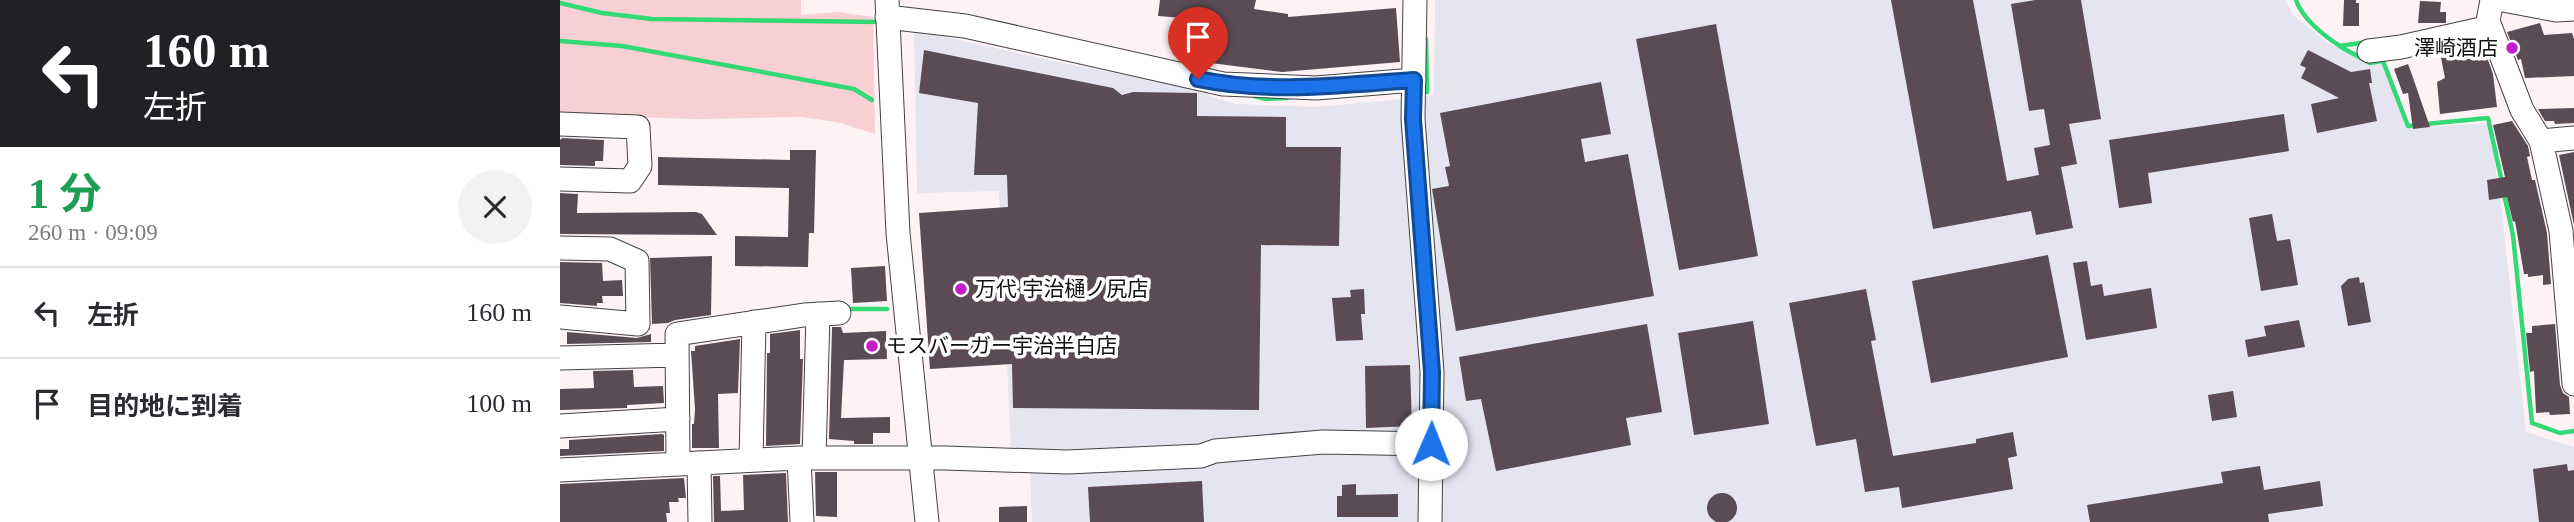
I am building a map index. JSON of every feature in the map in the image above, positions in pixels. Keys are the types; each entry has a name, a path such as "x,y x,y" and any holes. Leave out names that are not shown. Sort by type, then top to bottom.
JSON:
{"street":[{"path":"1415,0 1413,119 1432,372 1430,522"},
{"path":"2492,0 2488,21 2522,110 2541,142 2561,231 2574,384"},
{"path":"2503,0 2574,9"},
{"path":"927,522 898,233 887,9 1223,84 1316,88 1414,80"},
{"path":"2369,51 2401,47 2490,27"},
{"path":"560,124 638,127 639,166 630,181 560,179"},
{"path":"2541,142 2574,138"},
{"path":"560,248 610,250 637,261 638,324 560,317"},
{"path":"700,522 678,419 677,334 829,314 806,458 802,522"},
{"path":"751,460 754,322"},
{"path":"560,358 677,355"},
{"path":"560,426 678,419"},
{"path":"560,470 806,458 1066,462 1201,456 1215,451 1323,442 1431,444"}],"shaded area":[{"path":"560,0 801,0 801,15 837,12 873,17 875,134 841,123 803,117 698,119 560,115"},
{"path":"1435,0 2286,0 2293,15 2329,44 2358,56 2386,63 2407,128 2489,123 2502,213 2526,432 2574,447 2574,522 1437,522 1423,97 1434,95"},
{"path":"914,30 1198,89 1215,98 1236,104 1316,107 1403,99 1422,367 1421,423 1414,433 1209,439 1200,448 1011,450 999,191 917,193"},
{"path":"1412,448 1425,467 1424,522 1032,522 1030,468 1244,452"}],"building":[{"path":"1160,0 1256,0 1254,9 1288,14 1288,17 1396,8 1400,62 1282,72 1179,59 1184,18 1158,16"},
{"path":"1891,0 1973,0 2007,181 2039,175 2034,148 2050,145 2044,109 2029,111 2011,4 2035,0 2081,0 2101,119 2069,124 2077,164 2061,167 2073,228 2036,235 2031,211 1933,229"},
{"path":"2344,0 2356,0 2356,3 2359,3 2359,26 2343,26"},
{"path":"2420,1 2441,2 2440,12 2446,12 2446,23 2418,23"},
{"path":"2540,23 2544,35 2572,33 2574,76 2525,78 2521,59 2518,60 2507,32"},
{"path":"1716,24 1758,256 1679,270 1636,39"},
{"path":"2482,43 2493,74 2497,107 2440,114 2437,82 2445,78 2441,58 2460,54 2459,48"},
{"path":"924,50 1113,88 1122,95 1133,92 1197,93 1197,116 1286,117 1286,147 1341,147 1339,246 1261,245 1259,410 1013,408 1012,364 930,369 919,213 1008,207 1007,175 974,175 978,103 919,93"},
{"path":"2308,50 2351,72 2370,69 2372,83 2369,83 2377,121 2317,133 2311,104 2339,98 2301,78 2306,68 2300,65"},
{"path":"2408,64 2430,127 2413,129 2408,93 2403,94 2394,69"},
{"path":"1601,82 1611,134 1581,139 1585,162 1628,154 1654,296 1456,331 1432,189 1449,186 1445,167 1450,166 1440,113"},
{"path":"2574,108 2574,123 2555,124 2554,121 2545,121 2538,109"},
{"path":"2284,114 2289,151 2148,173 2152,203 2119,208 2109,140"},
{"path":"2512,121 2528,146 2530,156 2527,157 2532,180 2535,180 2547,233 2551,284 2543,285 2543,275 2528,277 2528,274 2524,274 2515,221 2513,222 2507,197 2489,200 2487,180 2505,177 2493,125"},
{"path":"562,138 604,140 603,161 595,161 595,166 560,165"},
{"path":"790,150 816,150 814,233 809,233 808,267 735,266 735,236 788,237 789,188 658,185 658,157 790,160"},
{"path":"2574,152 2574,225 2559,155"},
{"path":"560,193 578,194 577,213 696,212 702,214 717,235 560,234"},
{"path":"2272,214 2277,241 2290,239 2298,285 2261,291 2249,218"},
{"path":"2048,255 2068,357 1931,383 1912,281"},
{"path":"712,256 711,315 652,324 650,258"},
{"path":"2087,261 2091,286 2102,284 2104,296 2151,288 2157,328 2086,340 2073,263"},
{"path":"560,262 602,263 603,281 622,280 623,296 602,296 603,303 597,303 597,306 560,303"},
{"path":"885,266 887,301 853,303 851,268"},
{"path":"2359,277 2360,283 2364,282 2371,322 2348,326 2341,286 2348,279"},
{"path":"1364,289 1365,314 1361,314 1363,340 1336,341 1332,298 1351,297 1350,290"},
{"path":"1866,289 1876,340 1871,341 1893,456 1976,443 1976,439 2013,432 2017,456 2008,458 2013,489 1902,508 1899,487 1865,492 1856,439 1816,446 1789,303"},
{"path":"2299,320 2305,347 2248,357 2245,340 2266,336 2264,326"},
{"path":"1753,321 1769,424 1694,435 1678,333"},
{"path":"1647,324 1662,412 1626,418 1631,445 1496,471 1481,399 1466,401 1459,357"},
{"path":"2555,324 2560,385 2563,393 2569,397 2570,414 2536,413 2534,371 2530,372 2526,333 2532,333 2532,326"},
{"path":"832,327 841,327 843,333 886,331 887,359 844,360 841,418 890,417 890,433 873,433 873,444 854,444 854,441 829,439"},
{"path":"800,330 800,359 803,359 800,444 766,446 767,353 770,353 770,334"},
{"path":"567,332 637,338 651,334 651,342 567,344"},
{"path":"740,339 738,393 718,394 719,448 692,448 695,409 691,351 695,351 695,346"},
{"path":"1410,365 1412,426 1366,428 1365,366"},
{"path":"633,370 634,387 663,386 664,403 627,405 627,408 560,410 560,389 594,388 593,371"},
{"path":"2233,391 2237,417 2212,421 2208,395"},
{"path":"662,434 664,451 560,456 560,449 569,449 569,440"},
{"path":"2567,464 2568,471 2574,470 2574,522 2539,522 2533,469"},
{"path":"2260,466 2264,490 2320,481 2323,506 2268,514 2269,522 2090,522 2087,505 2223,483 2221,472"},
{"path":"815,472 837,472 837,517 816,516"},
{"path":"786,473 788,522 714,522 713,476 720,476 721,511 744,510 743,475"},
{"path":"684,478 686,498 678,498 679,502 669,502 667,522 560,522 560,484"},
{"path":"1202,481 1204,522 1090,522 1088,487"},
{"path":"1356,484 1356,495 1398,494 1398,517 1337,517 1337,496 1342,496 1342,485"},
{"path":"1722,493 1728,494 1736,502 1736,514 1728,522 1722,523 1716,522 1708,514 1707,508 1708,502 1716,494"},
{"path":"1027,506 1027,522 999,522 999,507"}],"waterway":[{"path":"2296,0 2308,20 2340,46 2367,42"},
{"path":"560,3 602,13 652,19 882,22"},
{"path":"1422,92 1427,92 1426,39"},
{"path":"560,41 622,46 854,89 872,100"},
{"path":"2341,47 2370,63 2381,61"},
{"path":"2383,61 2408,126 2417,125"},
{"path":"1254,96 1266,99 1287,98"},
{"path":"2426,124 2488,118 2502,182"},
{"path":"2504,194 2513,235 2532,423 2560,433 2574,431"},
{"path":"846,309 887,309"}],"place":[{"name":"澤崎酒店","path":"2512,48"},
{"name":"万代 宇治樋ノ尻店","path":"961,289"},
{"name":"モスバーガー宇治半白店","path":"872,346"}],"route":[{"path":"1198,79 1223,84 1316,88 1414,80 1413,119 1432,372 1431,444"}]}
